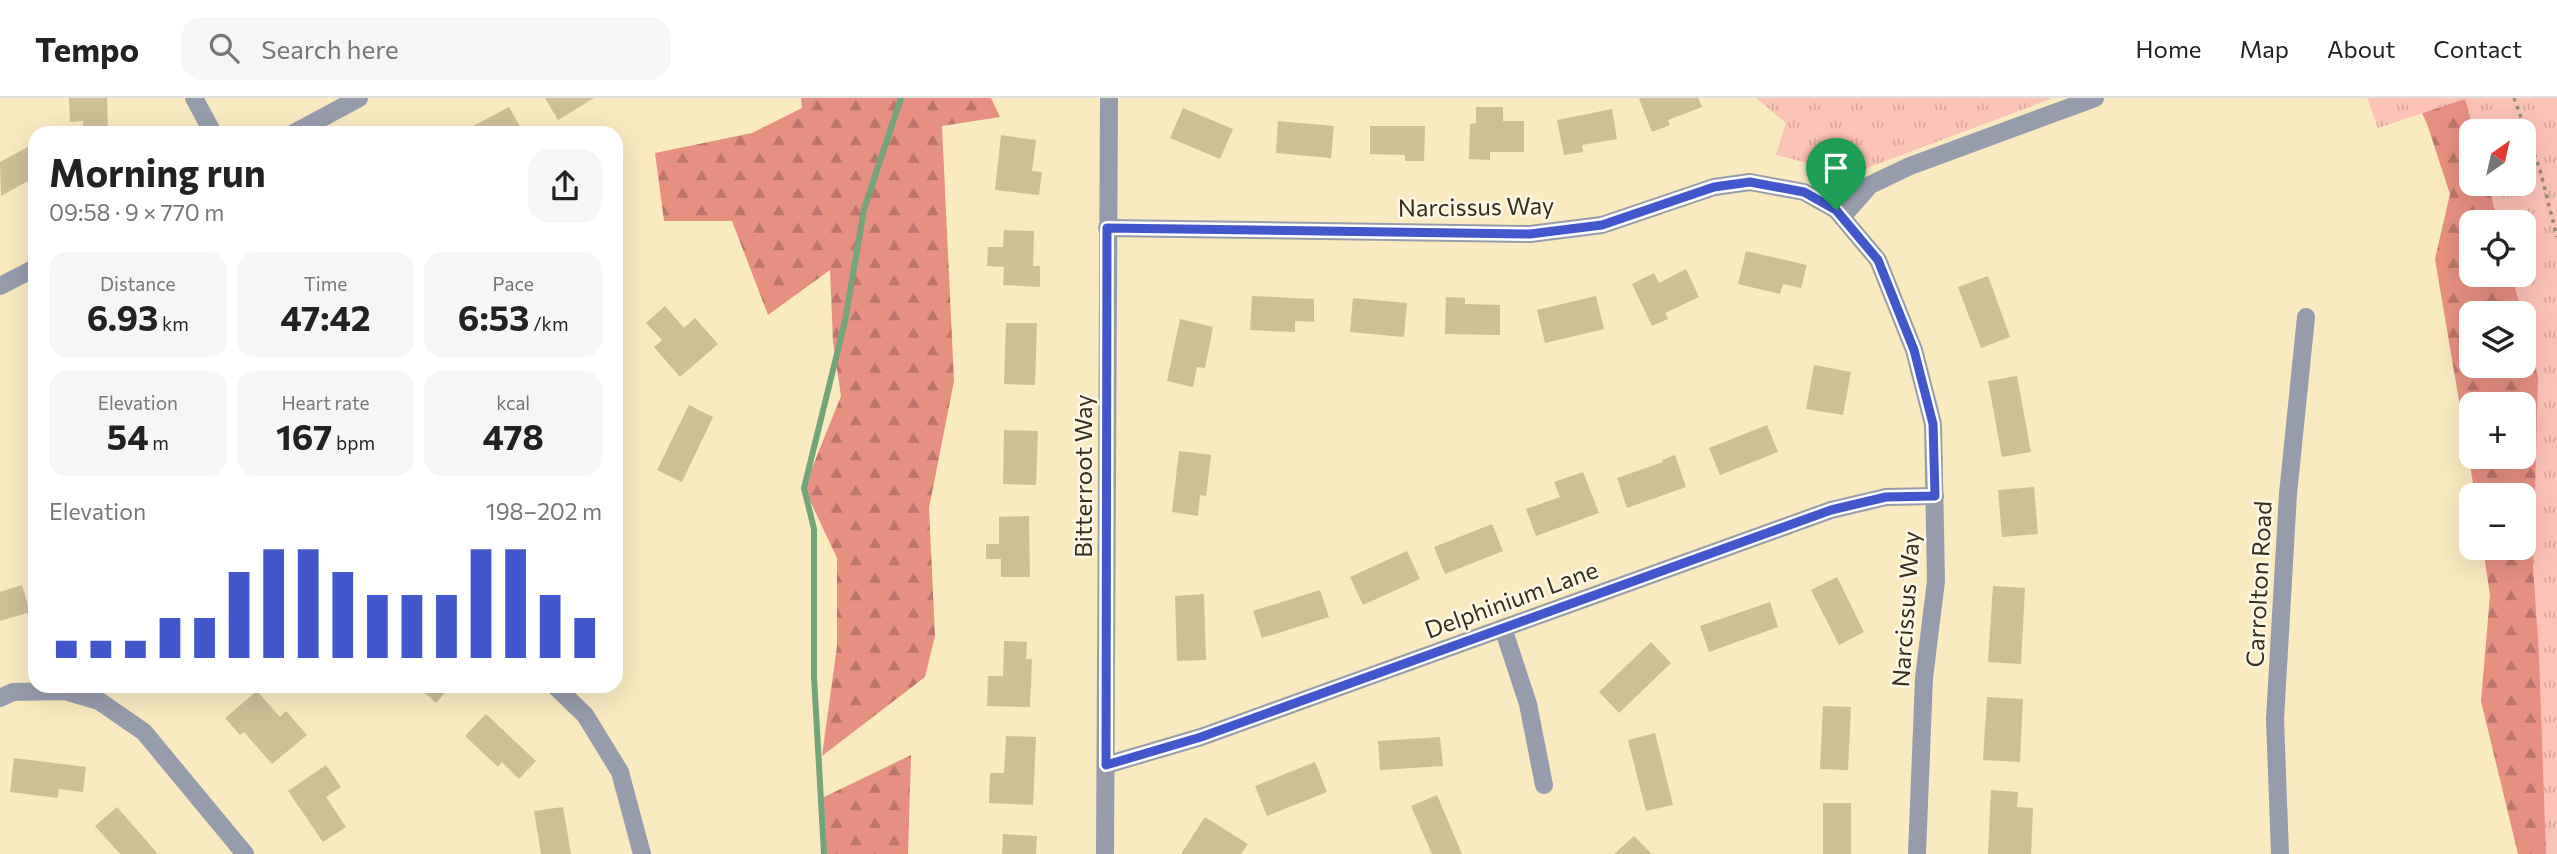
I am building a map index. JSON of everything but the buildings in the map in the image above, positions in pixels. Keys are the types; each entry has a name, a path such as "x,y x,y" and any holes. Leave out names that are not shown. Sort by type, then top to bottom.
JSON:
{"street":[{"path":"194,98 209,126"},
{"path":"307,126 359,98"},
{"name":"Bitterroot Way","path":"1105,854 1109,98"},
{"path":"1842,217 1870,185 1910,166 2095,98"},
{"name":"Narcissus Way","path":"1107,228 1530,234 1602,225 1714,187 1750,182 1804,192 1836,210 1878,260 1914,350 1933,424 1936,581 1924,678 1917,854"},
{"path":"0,286 28,272"},
{"name":"Carrolton Road","path":"2280,854 2276,719 2288,494 2306,317"},
{"name":"Delphinium Lane","path":"1106,765 1201,737 1831,510 1886,497 1935,496"},
{"path":"1503,628 1528,704 1544,785"},
{"path":"0,698 13,692 28,692"},
{"path":"72,693 99,701 144,732 245,854"},
{"path":"562,693 585,715 620,772 642,854"}],"path":[{"path":"2514,98 2540,170 2557,237"}],"green space":[{"path":"801,98 991,98 1000,117 942,126 954,381 929,508 935,636 925,677 822,756 837,646 837,558 804,488 841,396 833,342 830,270 768,315 732,221 664,221 655,153 752,133 802,108"},
{"path":"1756,98 2053,98 1840,178 1808,163 1776,155 1786,123"},
{"path":"2367,98 2557,98 2557,854 2546,854 2533,567 2533,560 2536,560 2536,301 2519,301 2515,287 2536,287 2536,210 2495,210 2491,196 2536,196 2536,119 2471,119 2465,99 2378,128"},
{"path":"2415,98 2557,98 2557,854 2518,854 2481,701 2490,595 2485,560 2536,560 2536,483 2473,483 2471,469 2536,469 2536,392 2459,392 2459,401 2435,259 2450,194 2427,124"},
{"path":"911,755 908,854 824,854 820,799"}],"waterway":[{"path":"824,854 814,677 814,529 804,488 845,321 864,209 901,98"}],"route":[{"path":"1750,182 1804,192 1836,210 1878,260 1914,350 1933,424 1935,496 1886,497 1831,510 1201,737 1106,765 1107,228 1530,234 1602,225 1714,187 1750,182"}]}
